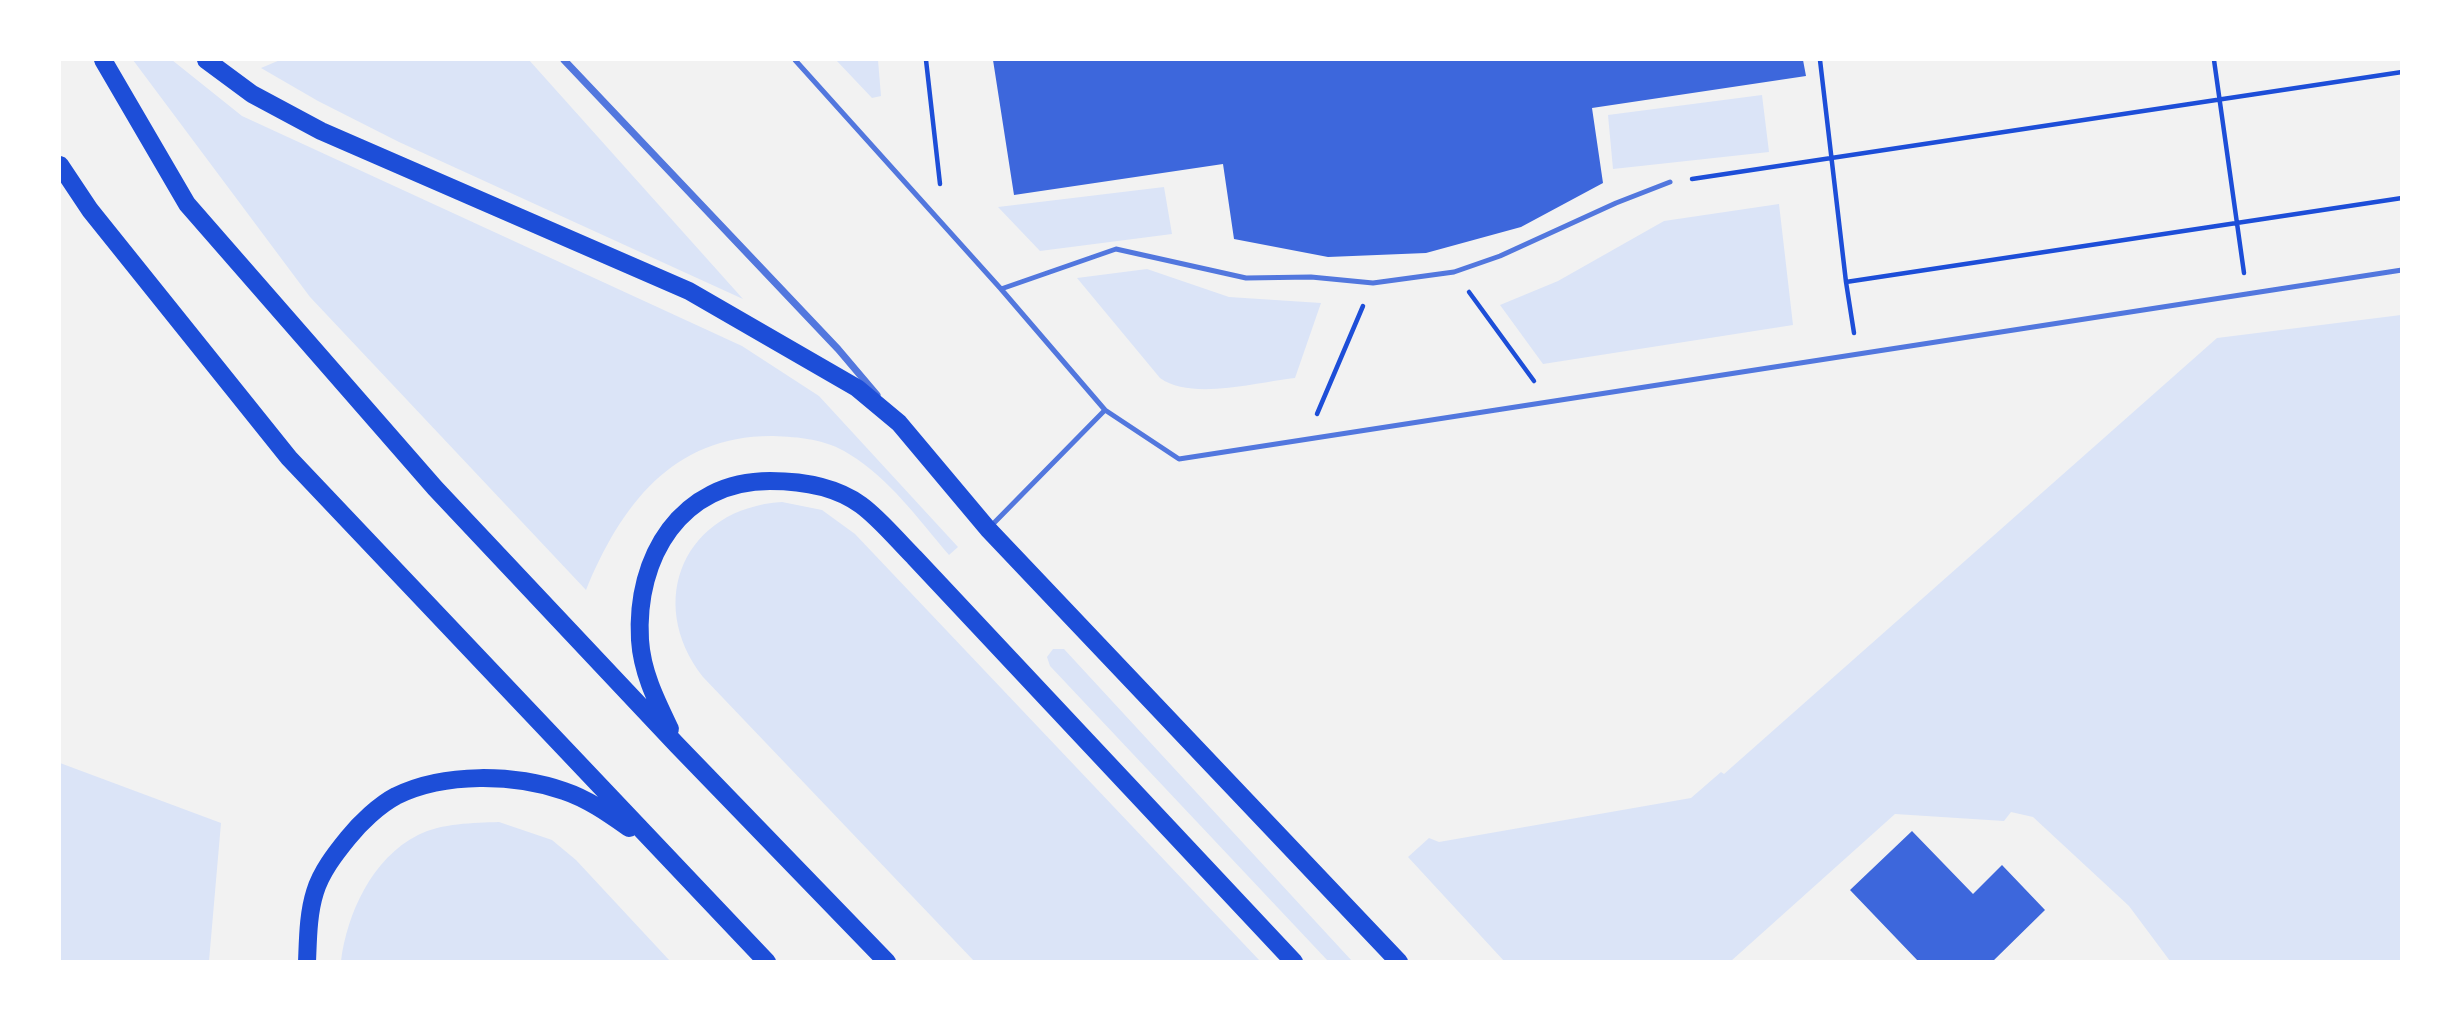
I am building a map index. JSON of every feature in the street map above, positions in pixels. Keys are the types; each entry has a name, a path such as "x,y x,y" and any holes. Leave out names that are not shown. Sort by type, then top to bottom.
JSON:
{"main road":[{"path":"103,60 187,204 435,488 677,745 887,961"},
{"path":"206,60 252,94 321,131 689,290 857,388 899,424 988,529 1399,961"},
{"path":"60,165 90,210 289,458 767,961"},
{"path":"677,745 647,680 640,640 641,602 649,569 662,537 682,512 714,492 750,481 789,481 824,487 860,504 914,557 1294,961"},
{"path":"307,961 315,892 331,859 358,826 396,796 433,785 479,778 528,782 566,792 605,811 665,855"}],"street":[{"path":"564,60 838,349 899,424"}],"lane":[{"path":"795,60 1001,289 1105,410 1179,458 2402,270"},
{"path":"1001,289 1116,249 1246,278 1311,277 1373,283 1454,272 1500,256 1616,203 1670,182"},
{"path":"988,529 1105,410"},
{"path":"1387,948 1406,961"}],"path":[{"path":"926,60 946,229"},
{"path":"1820,60 1846,282 1858,354"},
{"path":"2214,60 2234,223 2247,294"},
{"path":"1670,182 2402,72"},
{"path":"1846,282 2402,198"},
{"path":"1454,272 1549,402"},
{"path":"1306,439 1373,283"}],"shaded area":[{"path":"133,60 172,60 242,116 742,346 819,396 958,547 949,555 878,475 840,449 822,442 793,437 738,439 707,448 679,462 655,481 634,504 616,530 586,590 310,297"},
{"path":"280,60 529,60 743,299 399,142 318,101 261,68"},
{"path":"836,60 878,60 881,96 872,98"},
{"path":"1762,95 1769,152 1613,169 1608,115"},
{"path":"1164,187 1172,234 1040,251 998,207"},
{"path":"1779,204 1793,325 1543,364 1500,305 1558,281 1664,221"},
{"path":"1147,269 1229,297 1321,303 1295,378 1207,389 1173,385 1160,378 1077,278"},
{"path":"2401,315 2401,961 2170,961 2129,906 2033,817 2011,812 2004,821 1895,814 1731,961 1504,961 1408,857 1429,838 1439,842 1691,798 1721,772 1724,774 2217,338"},
{"path":"782,502 822,510 855,534 1260,961 974,961 703,677 685,648 677,618 676,590 684,563 699,540 720,521 748,508"},
{"path":"1053,649 1064,649 1352,961 1328,961 1050,666 1047,657"},
{"path":"60,763 221,823 209,961 60,961"},
{"path":"499,822 552,840 576,860 670,961 341,961 356,907 375,873 387,858 402,845 427,831 458,824"}],"building":[{"path":"993,60 1803,60 1806,76 1592,108 1603,183 1521,227 1426,253 1328,257 1234,239 1223,164 1014,195"},
{"path":"1912,831 1973,894 2002,865 2045,910 1992,962 1919,962 1850,890"}]}
